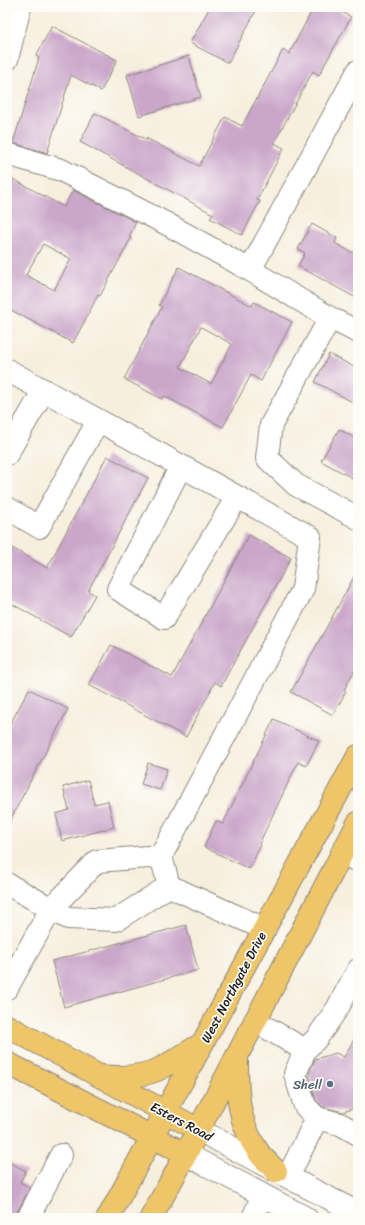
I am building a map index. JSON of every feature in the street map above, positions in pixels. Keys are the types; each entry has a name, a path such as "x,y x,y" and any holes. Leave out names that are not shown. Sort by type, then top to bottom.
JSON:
{"main road":[{"name":"West Northgate Drive","path":"108,1218 358,756"},
{"path":"151,1218 199,1130 255,1021 348,854 358,823"},
{"path":"316,834 348,854"},
{"name":"Esters Road","path":"7,1026 199,1130"},
{"path":"97,1075 119,1077 156,1070 202,1044"},
{"path":"238,1055 237,1090 241,1113 247,1133 260,1154 282,1174"},
{"path":"7,1063 186,1154"}],"street":[{"path":"7,60 20,7"},
{"path":"250,270 358,70"},
{"path":"7,154 61,170 250,270 330,318 358,332"},
{"path":"330,318 271,425 267,458 296,485 358,518"},
{"path":"7,370 310,537 303,589 161,856 169,886"},
{"path":"7,454 44,390"},
{"path":"7,508 39,527 98,420"},
{"path":"181,466 118,589 164,618 237,497"},
{"path":"7,988 51,909 97,861 161,856"},
{"path":"7,884 68,918 116,920 169,886"},
{"path":"169,886 264,928"},
{"path":"358,970 337,1009 317,1038 305,1050 295,1074 305,1106 317,1118 340,1124 358,1134"},
{"path":"255,1021 305,1050"},
{"path":"282,1174 317,1118"},
{"name":"Esters Road","path":"199,1130 358,1213"},
{"path":"186,1154 306,1218"},
{"path":"28,1218 61,1155"},
{"path":"253,1218 263,1195"}],"building":[{"path":"210,7 258,7 228,63 190,43"},
{"path":"314,7 332,7 351,17 319,75 313,71 274,143 284,148 257,200 260,201 242,235 210,218 213,214 80,142 95,113 199,166 225,117 242,126 283,50 289,54"},
{"path":"52,26 117,60 101,91 71,75 47,153 13,143 39,58 36,56"},
{"path":"189,56 201,97 139,116 127,75"},
{"path":"13,179 64,207 73,190 136,222 129,237 131,238 100,296 98,295 73,343 7,308 7,190","holes":["43,244 71,259 54,290 26,275"]},
{"path":"312,224 337,238 335,243 358,256 358,299 298,266 305,253 298,249"},
{"path":"179,267 252,306 254,302 292,322 261,381 251,375 223,427 164,396 162,399 124,379 162,307 159,305","holes":["201,327 232,344 211,384 180,367"]},
{"path":"329,354 358,369 358,405 315,382"},
{"path":"339,429 358,440 358,481 321,461"},
{"path":"107,456 148,478 88,591 95,595 71,637 7,601 7,545 47,568"},
{"path":"249,535 291,558 221,686 215,682 186,737 89,685 111,645 172,677"},
{"path":"358,570 358,664 333,715 291,692"},
{"path":"29,689 68,709 7,826 7,730"},
{"path":"274,719 319,741 306,766 298,762 259,844 261,845 249,869 204,847 216,821 223,824"},
{"path":"148,763 167,769 160,790 141,784"},
{"path":"88,780 94,804 108,801 114,827 62,841 56,814 69,810 63,787"},
{"path":"186,925 198,970 64,1007 52,961"},
{"path":"358,1032 358,1099 352,1109 343,1112 323,1107 316,1100 309,1074 315,1059 336,1053 344,1057"},
{"path":"7,1161 26,1171 20,1182 30,1188 17,1212 16,1218 7,1218"}],"place":[{"name":"Shell","path":"330,1084"}]}
